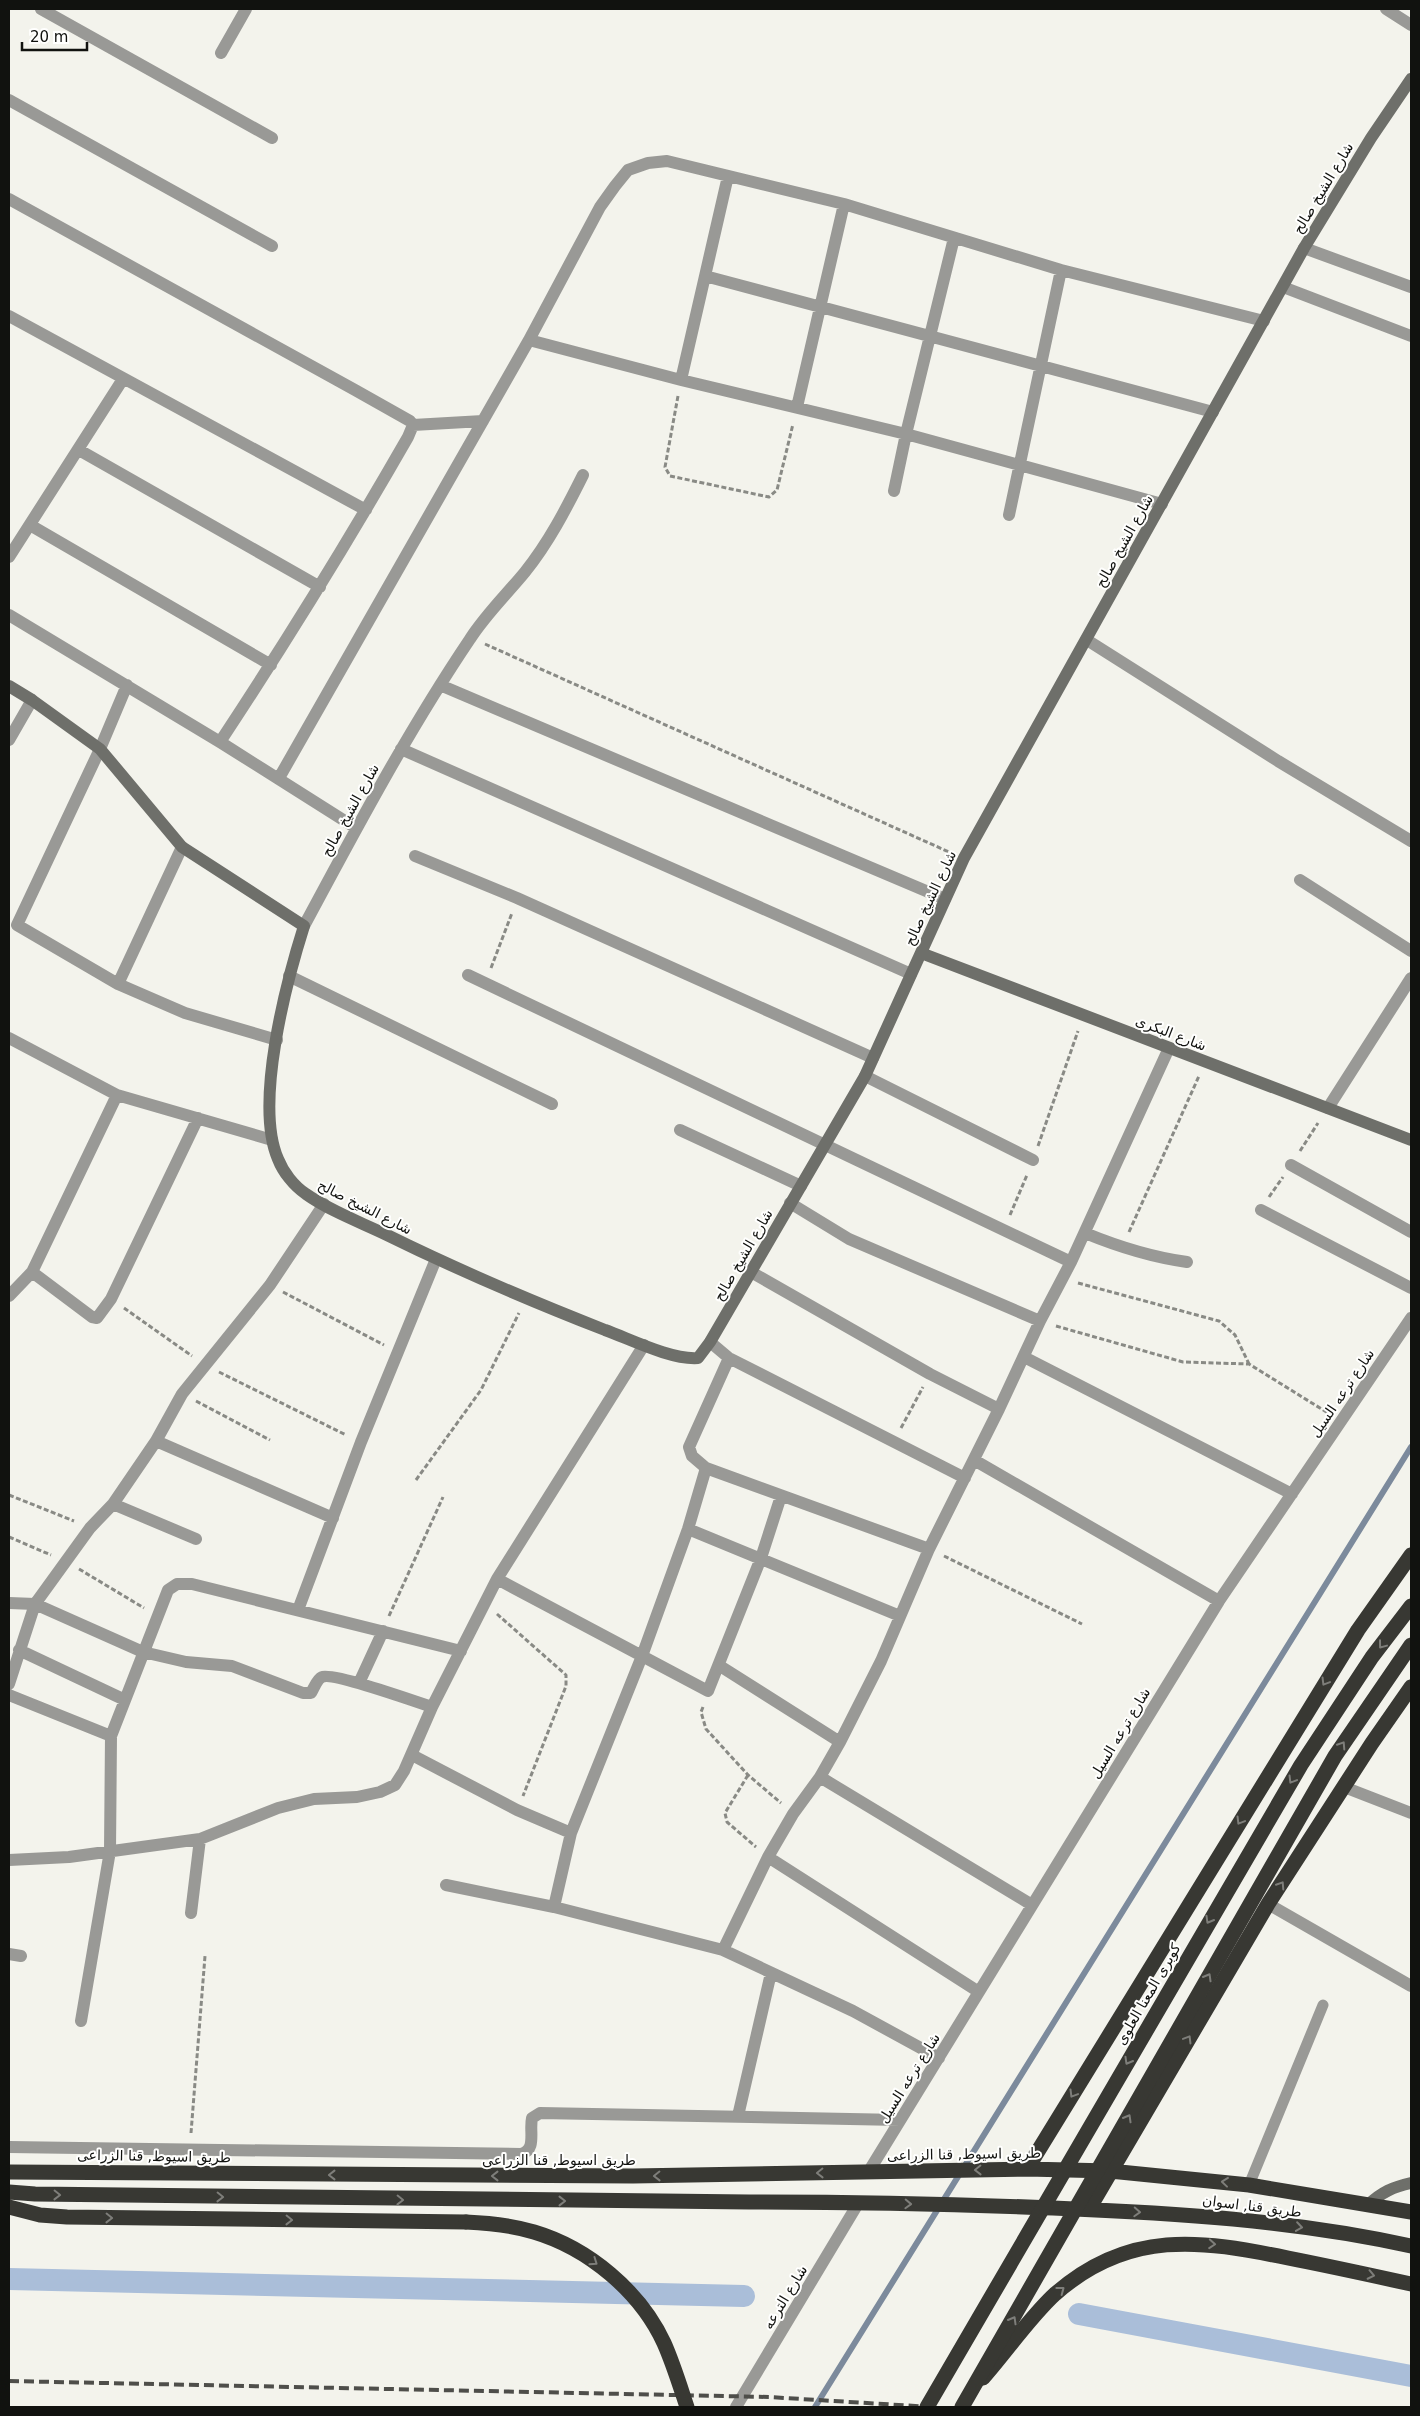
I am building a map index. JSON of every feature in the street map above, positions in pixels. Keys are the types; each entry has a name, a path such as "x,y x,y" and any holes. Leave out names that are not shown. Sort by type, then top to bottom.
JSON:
{"highway":[{"path":"1027,2169 1352,1638 1411,1555"},
{"name":"كوبرى المعنا العلوى","path":"927,2407 1301,1764 1362,1672 1411,1606"},
{"path":"962,2407 1335,1756 1411,1645"},
{"path":"9,2192 419,2200 859,2202 1089,2209 1268,1904 1411,1687"},
{"name":"طريق اسيوط, قنا الزراعى","path":"9,2172 633,2176 1027,2169 1110,2171"},
{"name":"طريق قنا, اسوان","path":"1110,2171 1249,2185 1411,2212"},
{"path":"9,2207 40,2216 466,2222 501,2224 535,2232 567,2245 596,2263 623,2286 645,2312 663,2342 687,2407"},
{"name":"طريق قنا, اسوان","path":"1089,2209 1193,2215 1298,2226 1411,2246"},
{"path":"971,2392 1055,2294 1084,2274 1114,2257 1150,2247 1187,2243 1224,2245 1411,2284"}],"street":[{"path":"41,9 272,138"},
{"path":"221,53 246,9"},
{"path":"1386,9 1411,26"},
{"name":"شارع الشيخ صالح","path":"583,475 565,511 537,557 471,637 440,685 356,828 304,926 289,976 271,1073 269,1107 272,1140 278,1160 290,1179 305,1193 324,1204 436,1259 526,1299 644,1345 695,1358 703,1354 865,1076 964,858 1304,248 1371,138 1411,79"},
{"path":"9,100 272,246"},
{"path":"279,778 529,340 600,207 628,170 648,162 667,161 844,204 1062,270 1264,322"},
{"path":"681,380 728,176"},
{"path":"9,199 355,390 410,421 413,425"},
{"path":"797,407 844,204"},
{"path":"894,491 954,238"},
{"path":"1304,248 1411,287"},
{"path":"1009,515 1062,270"},
{"path":"705,276 929,338 1213,412"},
{"path":"1283,288 1411,336"},
{"path":"9,316 366,510"},
{"path":"529,340 681,380 906,434 1162,504"},
{"path":"9,557 123,379"},
{"path":"413,425 483,421"},
{"path":"220,742 320,587 408,437 413,425"},
{"path":"79,450 320,587"},
{"path":"30,525 271,665"},
{"path":"9,615 279,778 356,828"},
{"path":"1087,640 1278,761 1411,842"},
{"path":"127,685 100,749 17,924 118,984 185,1013 277,1040"},
{"path":"440,685 945,900"},
{"path":"9,686 32,700 100,749 182,847 304,926"},
{"path":"9,740 32,700"},
{"path":"401,749 911,974"},
{"path":"118,984 182,847"},
{"path":"415,856 517,898 873,1058"},
{"path":"1300,880 1411,951"},
{"name":"شارع البكرى","path":"921,954 1411,1140"},
{"path":"468,975 485,985 1003,1232 1071,1262"},
{"path":"289,976 552,1104"},
{"path":"1328,1108 1411,978"},
{"path":"9,1038 117,1094 272,1140"},
{"path":"723,1950 768,1857 793,1814 820,1777 881,1661 929,1549 999,1409 1040,1321 1063,1279 1169,1048"},
{"path":"865,1076 1033,1160"},
{"path":"9,1296 32,1272 117,1094"},
{"path":"32,1272 92,1317 97,1318 111,1298 198,1118"},
{"path":"680,1130 800,1186"},
{"path":"1291,1165 1411,1232"},
{"path":"790,1203 849,1239 1040,1321"},
{"path":"9,1684 35,1604 90,1528 113,1504 156,1441 182,1394 204,1364 270,1284 324,1204"},
{"path":"1261,1210 1411,1288"},
{"path":"1085,1233 1122,1248 1155,1257 1187,1262"},
{"path":"298,1610 361,1442 436,1259"},
{"path":"751,1272 930,1374 999,1409"},
{"name":"شارع ترعه السيل","path":"869,2172 1219,1601 1411,1318"},
{"path":"710,1342 729,1358 965,1478"},
{"path":"9,1860 69,1857 200,1839 278,1808 314,1799 357,1797 380,1792 395,1784 412,1755 432,1707 486,1604 497,1579 644,1345"},
{"path":"1024,1357 1292,1494"},
{"path":"729,1358 689,1447 692,1456 706,1468 929,1549"},
{"path":"156,1441 332,1518"},
{"path":"974,1460 1219,1601"},
{"path":"554,1907 571,1833 642,1656 688,1529 706,1468"},
{"path":"497,1579 708,1692 720,1666 761,1558 781,1496"},
{"path":"113,1504 196,1539"},
{"path":"688,1529 900,1616"},
{"path":"81,2021 110,1852 111,1736 168,1590 177,1584 184,1583 461,1651"},
{"path":"9,1603 35,1604 143,1652 186,1662 232,1666 304,1693 311,1693 320,1678 326,1676 359,1683 432,1707"},
{"path":"359,1683 383,1631"},
{"path":"19,1650 125,1700"},
{"path":"720,1666 840,1742"},
{"path":"9,1695 111,1736"},
{"path":"412,1755 517,1810 571,1833"},
{"path":"820,1777 1032,1905"},
{"path":"1344,1787 1411,1813"},
{"path":"191,1913 200,1839"},
{"path":"768,1857 979,1992"},
{"path":"446,1886 554,1907 723,1950 853,2012 939,2058"},
{"path":"1268,1904 1411,1986"},
{"path":"738,2116 771,1973"},
{"path":"9,2147 521,2154 527,2152 530,2148 532,2118 540,2113 900,2120"},
{"path":"1368,2205 1380,2193 1395,2186 1411,2183"},
{"name":"شارع الترعه","path":"736,2407 859,2202"}],"lane":[{"path":"1249,2185 1323,2005"}],"path":[{"path":"681,380 665,468 670,476 769,497 777,490 797,407"},
{"path":"471,637 964,858"},
{"path":"485,985 517,898"},
{"path":"1003,1232 1033,1160 1084,1015"},
{"path":"1122,1248 1206,1062"},
{"path":"1261,1210 1328,1108"},
{"path":"1063,1279 1219,1321 1234,1335 1249,1364"},
{"path":"270,1284 398,1352"},
{"path":"111,1298 204,1364 361,1442"},
{"path":"416,1480 481,1390 526,1299"},
{"path":"1040,1321 1182,1362 1249,1364 1342,1421"},
{"path":"894,1442 930,1374"},
{"path":"182,1394 270,1440"},
{"path":"9,1495 90,1528"},
{"path":"383,1631 443,1497"},
{"path":"9,1537 66,1561 158,1616"},
{"path":"929,1549 1082,1624"},
{"path":"486,1604 566,1675 566,1686 517,1810"},
{"path":"708,1692 701,1712 706,1729 748,1775 793,1814"},
{"path":"748,1775 725,1813 726,1822 768,1857"},
{"path":"188,2150 194,2102 205,1956"}],"waterway":[{"path":"815,2407 1411,1447"},
{"path":"9,2279 744,2296"},
{"path":"1079,2314 1411,2376"}],"railway":[{"path":"9,2381 769,2397 932,2407"}]}
